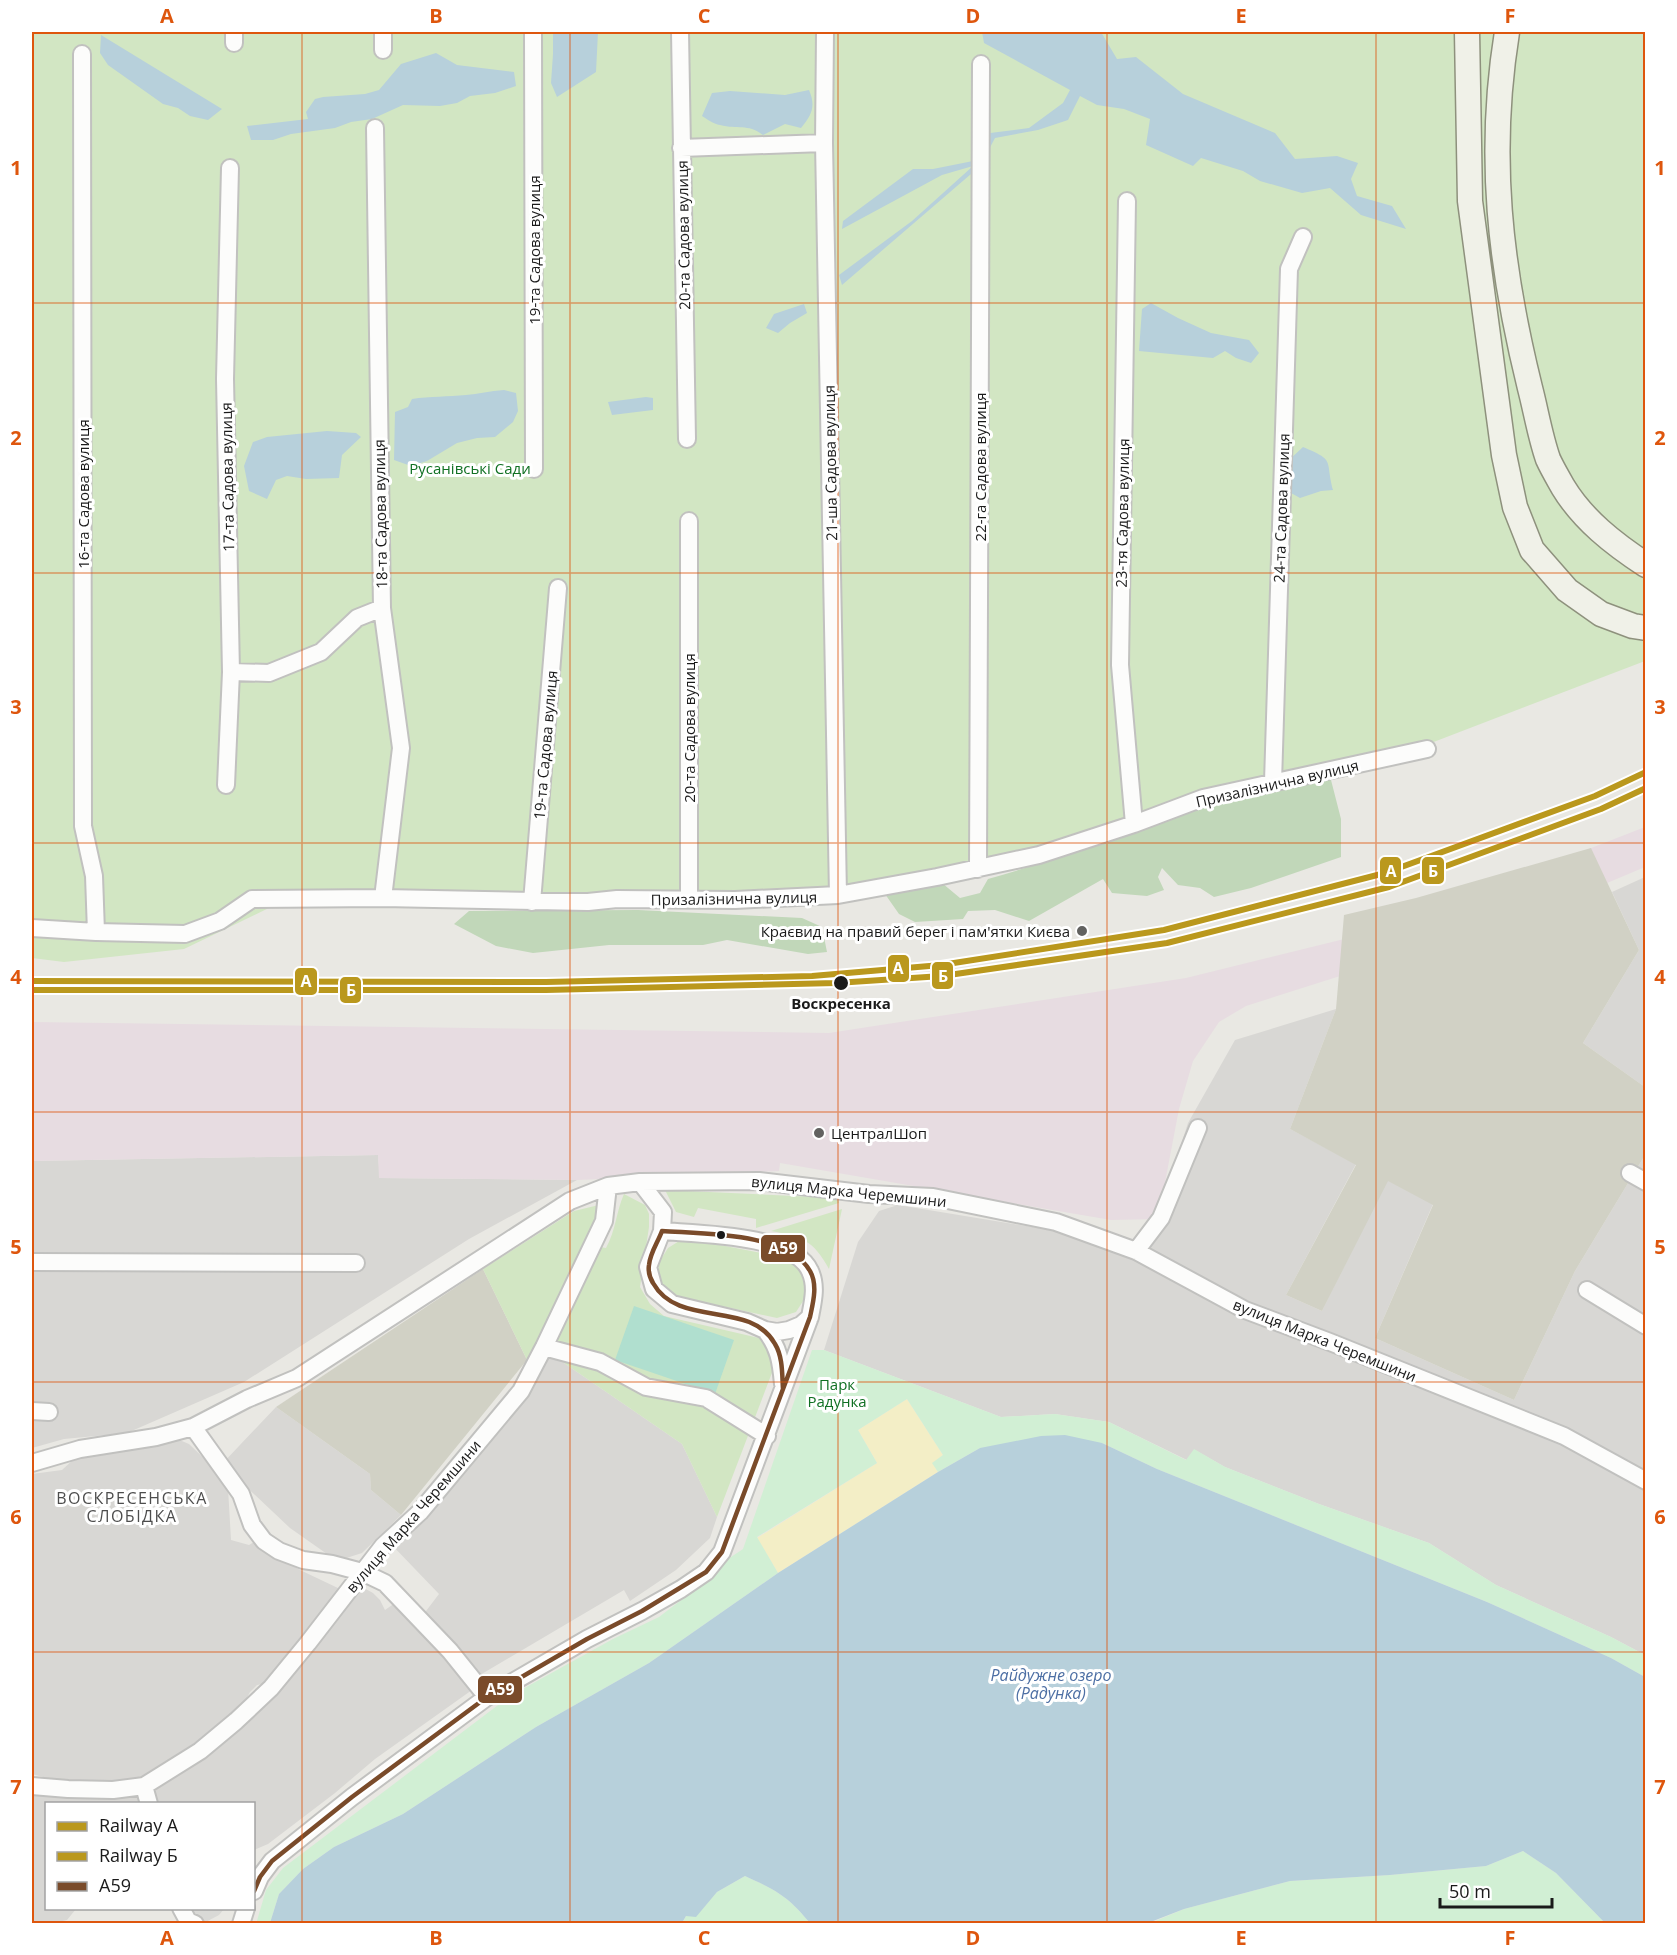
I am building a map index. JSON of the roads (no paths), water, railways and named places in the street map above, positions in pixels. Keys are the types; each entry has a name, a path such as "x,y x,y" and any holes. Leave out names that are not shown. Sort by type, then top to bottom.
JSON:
{"main road":[{"path":"1467,32 1470,201 1504,455 1515,507 1532,550 1567,590 1601,614 1633,626 1646,628"},
{"path":"1507,32 1497,114 1497,184 1501,230 1516,333 1548,459 1565,489 1586,517 1616,545 1646,565"}],"street":[{"path":"383,32 383,50"},
{"name":"19-та Садова вулиця","path":"533,32 534,469"},
{"name":"20-та Садова вулиця","path":"680,32 687,439"},
{"name":"21-ша Садова вулиця","path":"825,32 824,142 838,895"},
{"name":"16-та Садова вулиця","path":"82,54 83,826 94,876 96,932"},
{"name":"22-га Садова вулиця","path":"978,870 981,64"},
{"name":"18-та Садова вулиця","path":"375,128 382,608 401,748 383,898"},
{"path":"681,148 824,142"},
{"name":"17-та Садова вулиця","path":"226,785 231,672 225,379 230,168"},
{"name":"23-тя Садова вулиця","path":"1127,201 1120,664 1134,824"},
{"name":"24-та Садова вулиця","path":"1273,782 1289,269 1303,237"},
{"name":"20-та Садова вулиця","path":"688,899 689,521"},
{"name":"19-та Садова вулиця","path":"532,902 558,588"},
{"path":"231,672 269,673 321,652 357,618 382,608"},
{"name":"Призалізнична вулиця","path":"32,928 185,934 220,921 252,899 383,898 532,902 735,900 838,895 978,870 1039,855 1134,824 1203,798 1427,749"},
{"path":"1136,1251 1161,1218 1198,1128"},
{"path":"1630,1173 1646,1182"},
{"name":"вулиця Марка Черемшини","path":"32,1463 80,1449 156,1437 193,1427 247,1399 297,1377 570,1201 608,1186 640,1182 759,1180 869,1194 933,1197 1056,1222 1136,1251 1245,1310 1564,1436 1646,1481"},
{"path":"640,1182 663,1212 662,1231 648,1267 654,1290 672,1304 747,1322 765,1330 777,1332 789,1330 801,1325 810,1317"},
{"name":"вулиця Марка Черемшини","path":"32,1786 113,1790 144,1786 200,1750 236,1721 271,1688 383,1546 420,1512 521,1391 604,1221 608,1186"},
{"path":"255,1889 272,1860 352,1797 487,1697 642,1611 705,1572 722,1552 810,1317 815,1289 810,1270 795,1254 766,1243 721,1234 662,1231"},
{"path":"32,1262 357,1263"},
{"path":"1587,1290 1646,1326"},
{"path":"765,1330 775,1343 781,1360 783,1389"},
{"path":"544,1347 600,1362 646,1387 706,1398 767,1436"},
{"path":"32,1412 49,1412"},
{"path":"193,1427 241,1494 252,1525 264,1541 279,1551 303,1560 332,1564 362,1572 385,1583 450,1651 487,1697"},
{"path":"144,1786 149,1802"},
{"path":"182,1910 188,1921 195,1923"}],"water":[{"path":"553,32 598,32 596,72 557,97 551,83"},
{"path":"982,32 1101,32 1117,59 1136,57 1183,94 1275,133 1295,159 1337,156 1358,163 1351,179 1357,196 1392,206 1406,229 1361,215 1330,188 1302,193 1260,181 1243,171 1201,158 1193,166 1146,145 1150,119 1124,109 1097,105 1080,96 1068,120 1038,130 995,138 977,172 971,174 842,285 839,275 912,221 973,166 942,175 842,229 843,221 913,169 933,169 978,160 990,133 1029,128 1063,103 1070,90 984,43"},
{"path":"101,35 222,109 208,120 190,116 178,108 163,104 108,65 100,53"},
{"path":"436,53 457,65 514,72 516,86 495,93 470,96 457,103 440,106 403,105 372,119 351,122 335,128 291,134 273,140 251,140 247,126 308,119 306,112 315,99 365,94 379,90 401,64"},
{"path":"809,90 812,110 801,128 785,124 763,135 752,129 717,124 702,116 712,93 730,91 785,95"},
{"path":"1151,303 1211,333 1249,340 1259,353 1251,363 1225,351 1213,358 1139,351 1142,309"},
{"path":"804,304 807,313 778,333 766,328 774,314"},
{"path":"504,390 516,393 518,411 513,422 495,437 477,438 457,443 427,461 411,466 394,460 395,412 408,407 412,399"},
{"path":"653,398 653,410 612,415 608,402"},
{"path":"327,431 356,433 361,437 342,455 339,478 306,479 287,476 276,480 267,499 249,491 244,466 253,442 267,437"},
{"path":"1303,447 1325,459 1333,490 1321,491 1300,498 1282,488 1288,461"},
{"name":"Райдужне озеро (Радунка)","path":"1065,1435 1102,1443 1157,1469 1487,1602 1611,1658 1645,1677 1645,1923 1605,1923 1556,1873 1523,1851 1486,1866 1290,1881 1184,1909 1148,1923 810,1923 795,1906 781,1895 745,1876 717,1892 696,1917 686,1916 682,1923 270,1923 279,1894 303,1869 334,1847 403,1814 536,1727 649,1663 778,1573 938,1472 980,1448 1041,1436"}],"rail line":[{"name":"A","path":"32,981 546,982 812,976 941,965 1164,930 1385,873 1595,796 1646,772"},
{"name":"Б","path":"32,990 546,990 836,983 942,976 1167,943 1389,887 1601,809 1646,788"}],"place":[{"name":"Краєвид на правий берег і пам'ятки Києва","path":"1082,931"},
{"name":"Воскресенка","path":"841,983"},
{"name":"ЦентралШоп","path":"819,1133"}],"district":[{"name":"ВОСКРЕСЕНСЬКА СЛОБІДКА","path":"132,1507"}],"park label":[{"name":"Русанівські Сади","path":"470,468"},
{"name":"Парк Радунка","path":"837,1392"}]}
